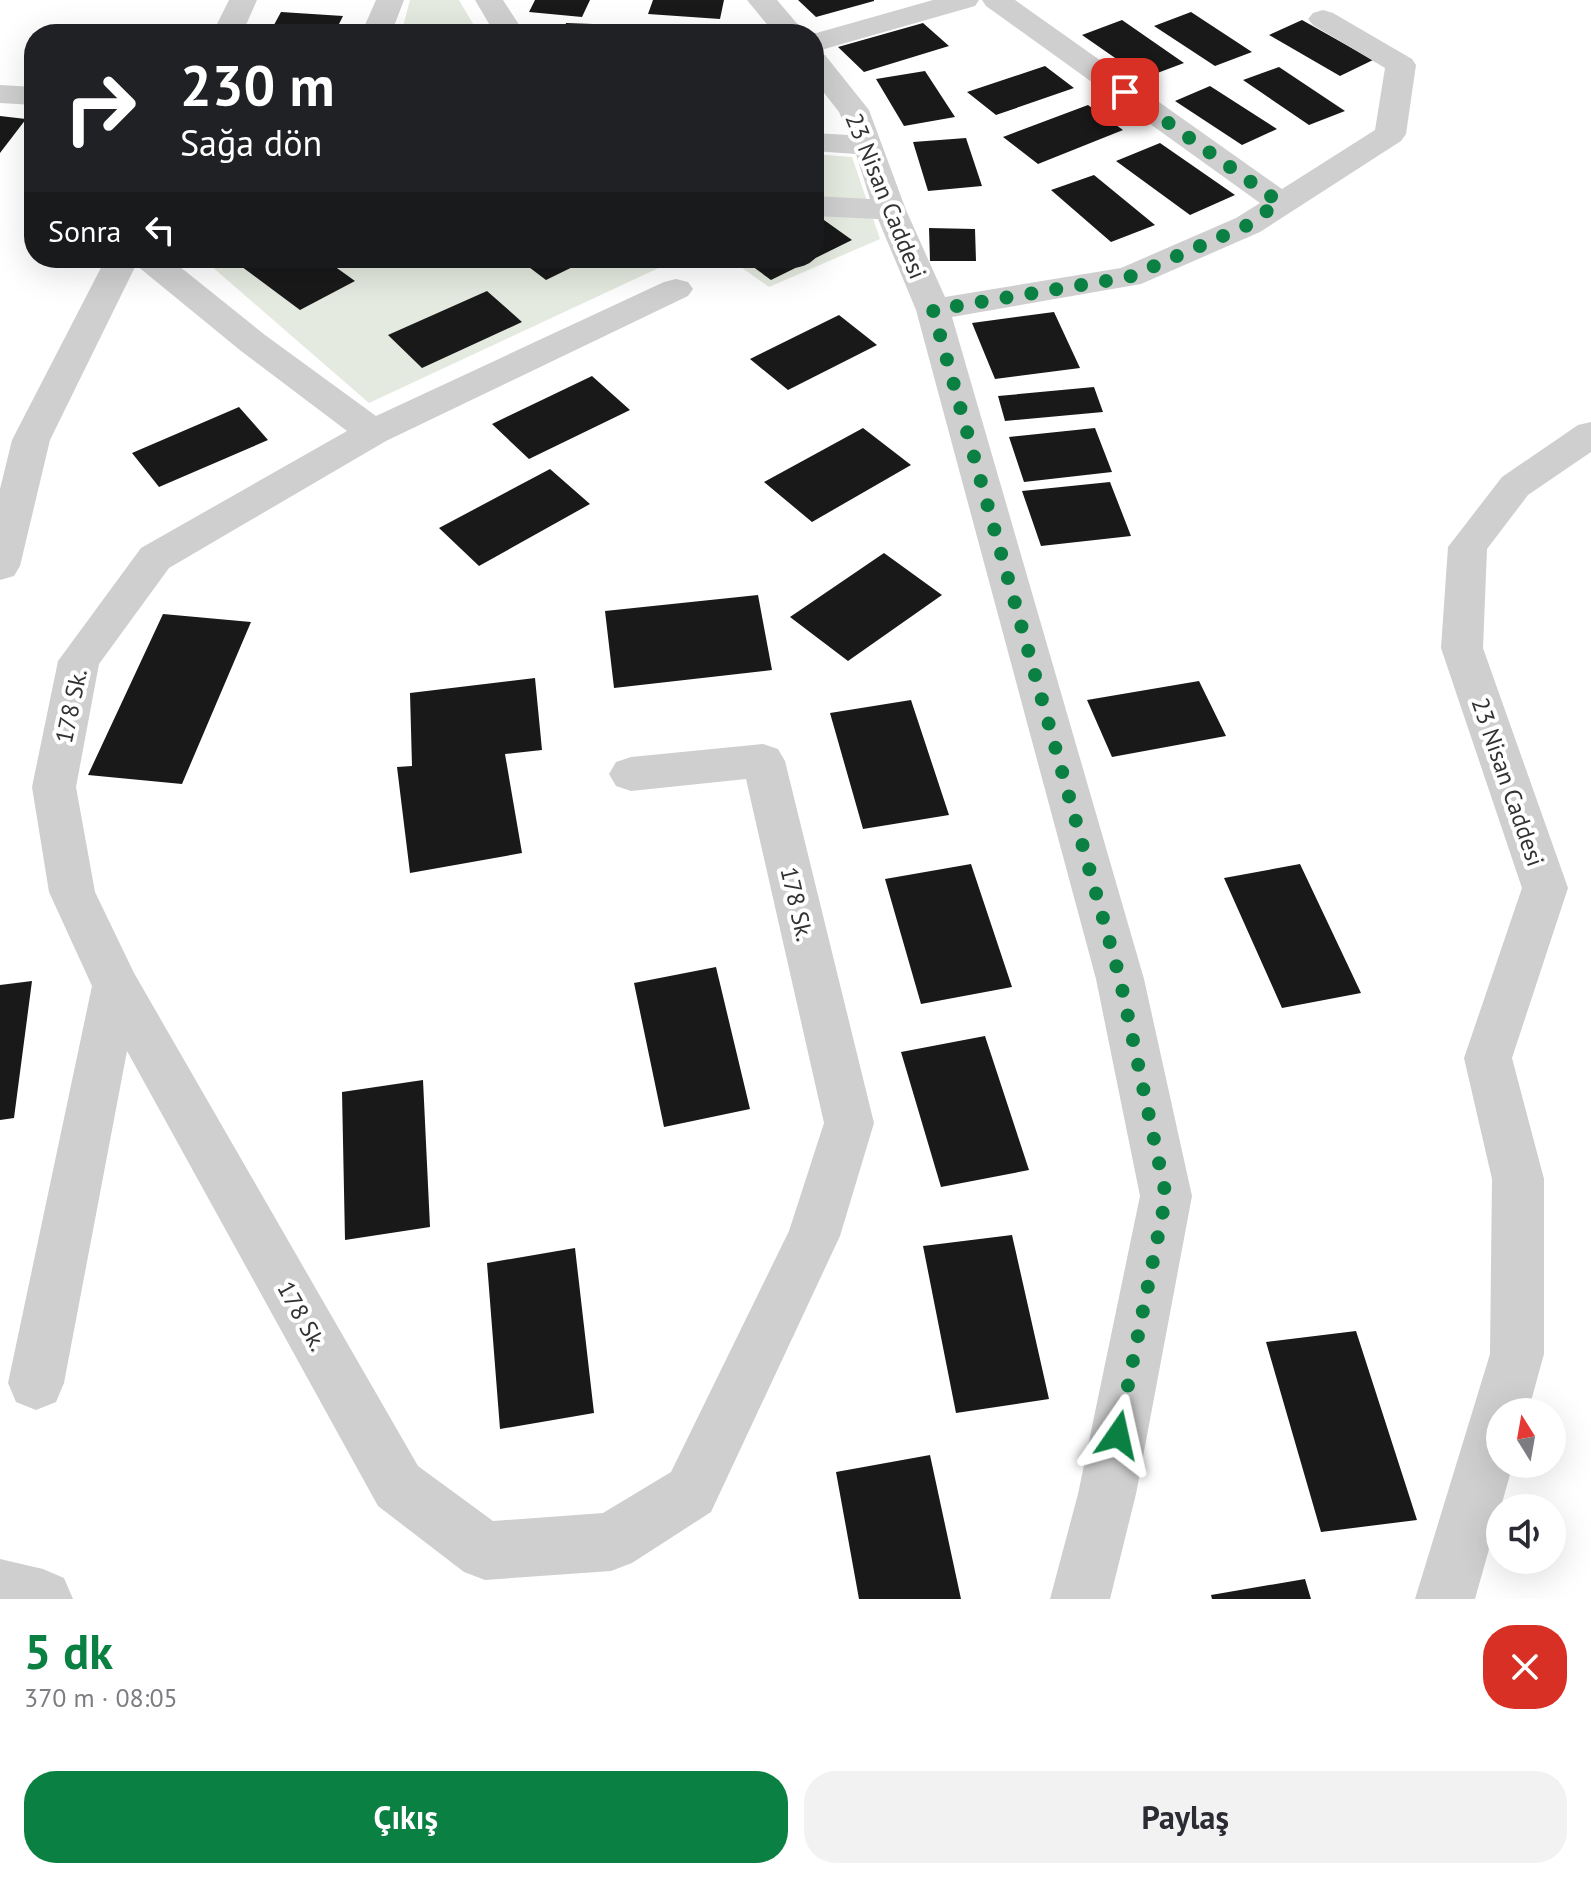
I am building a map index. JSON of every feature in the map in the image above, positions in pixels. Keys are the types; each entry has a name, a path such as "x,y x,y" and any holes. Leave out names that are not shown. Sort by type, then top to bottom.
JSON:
{"street":[{"path":"232,24 243,0"},
{"path":"380,24 390,0"},
{"path":"489,0 504,24"},
{"path":"761,0 782,24"},
{"path":"824,40 965,0"},
{"path":"996,0 1279,202"},
{"path":"933,310 1129,277 1248,225 1279,202 1390,134 1401,65 1323,19"},
{"name":"23 Nisan Caddesi","path":"824,73 854,110 890,210 933,310 1120,979 1166,1196 1107,1494 1080,1599"},
{"path":"0,94 24,95"},
{"path":"824,143 869,146"},
{"path":"824,207 890,210"},
{"path":"0,566 16,438 117,268"},
{"path":"160,268 253,343 373,432"},
{"name":"178 Sk.","path":"631,774 763,761 849,1123 814,1236 691,1492 611,1542 485,1551 398,1486 116,986 72,892 54,787 79,661 155,558 373,432 676,289"},
{"name":"23 Nisan Caddesi","path":"1504,1398 1517,1354 1518,1179 1488,1058 1545,888 1462,648 1468,547 1515,486 1591,434"},
{"path":"36,1383 116,986"},
{"name":"23 Nisan Caddesi","path":"1445,1599 1486,1460"},
{"path":"0,1589 43,1599"}],"shaded area":[{"path":"410,0 459,0 473,24 404,24"},
{"path":"824,155 852,157 880,239 824,263"},
{"path":"214,268 659,268 369,403"},
{"path":"742,268 813,268 769,287"}],"building":[{"path":"535,0 590,0 582,17 529,12"},
{"path":"653,0 724,0 720,19 648,14"},
{"path":"798,0 874,0 874,1 816,17"},
{"path":"281,12 343,16 339,24 274,24"},
{"path":"1191,12 1252,52 1215,66 1154,26"},
{"path":"1122,20 1184,63 1144,78 1082,35"},
{"path":"1302,20 1373,60 1340,76 1269,35"},
{"path":"923,23 949,46 864,72 838,47"},
{"path":"1045,66 1074,88 996,115 967,92"},
{"path":"1279,67 1345,111 1309,125 1243,80"},
{"path":"925,71 955,117 904,126 876,79"},
{"path":"1210,86 1277,129 1242,145 1175,101"},
{"path":"1088,105 1123,130 1038,164 1003,137"},
{"path":"0,116 24,119 24,122 0,153"},
{"path":"966,138 982,186 928,191 913,142"},
{"path":"1160,143 1235,195 1190,215 1116,161"},
{"path":"1094,175 1155,225 1111,242 1051,190"},
{"path":"824,220 852,240 824,254"},
{"path":"929,228 975,229 976,261 930,261"},
{"path":"243,268 337,268 355,281 300,310"},
{"path":"530,268 571,268 546,280"},
{"path":"755,268 795,268 771,280"},
{"path":"487,291 522,322 422,368 388,335"},
{"path":"1054,312 1080,368 995,379 972,323"},
{"path":"839,315 877,345 788,390 750,359"},
{"path":"592,376 630,410 529,459 492,424"},
{"path":"1094,387 1103,412 1005,421 998,396"},
{"path":"239,407 268,440 159,487 132,453"},
{"path":"863,428 911,465 812,522 764,482"},
{"path":"1095,428 1112,472 1024,482 1009,437"},
{"path":"550,469 590,504 479,566 439,528"},
{"path":"1110,482 1131,536 1041,546 1022,491"},
{"path":"884,553 942,595 848,661 790,617"},
{"path":"758,595 772,670 614,688 605,611"},
{"path":"163,614 251,622 182,784 88,775"},
{"path":"535,678 542,750 505,754 522,853 410,873 397,767 412,766 410,693"},
{"path":"1199,681 1226,736 1112,757 1087,700"},
{"path":"911,700 949,815 863,829 830,713"},
{"path":"971,864 1012,987 921,1004 885,879"},
{"path":"1300,864 1361,993 1282,1008 1224,878"},
{"path":"716,967 750,1109 664,1127 634,983"},
{"path":"32,981 14,1118 0,1120 0,985"},
{"path":"985,1036 1029,1170 941,1187 901,1052"},
{"path":"423,1080 430,1227 345,1240 342,1092"},
{"path":"1012,1235 1049,1399 956,1413 923,1246"},
{"path":"575,1248 594,1413 500,1429 487,1263"},
{"path":"1356,1331 1417,1520 1321,1532 1266,1342"},
{"path":"930,1455 961,1599 859,1599 836,1472"},
{"path":"1305,1579 1311,1599 1212,1599 1211,1595"}],"route":[{"path":"1118,1435 1166,1196 1120,979 933,310 1129,277 1248,225 1279,202 1125,92"}]}
